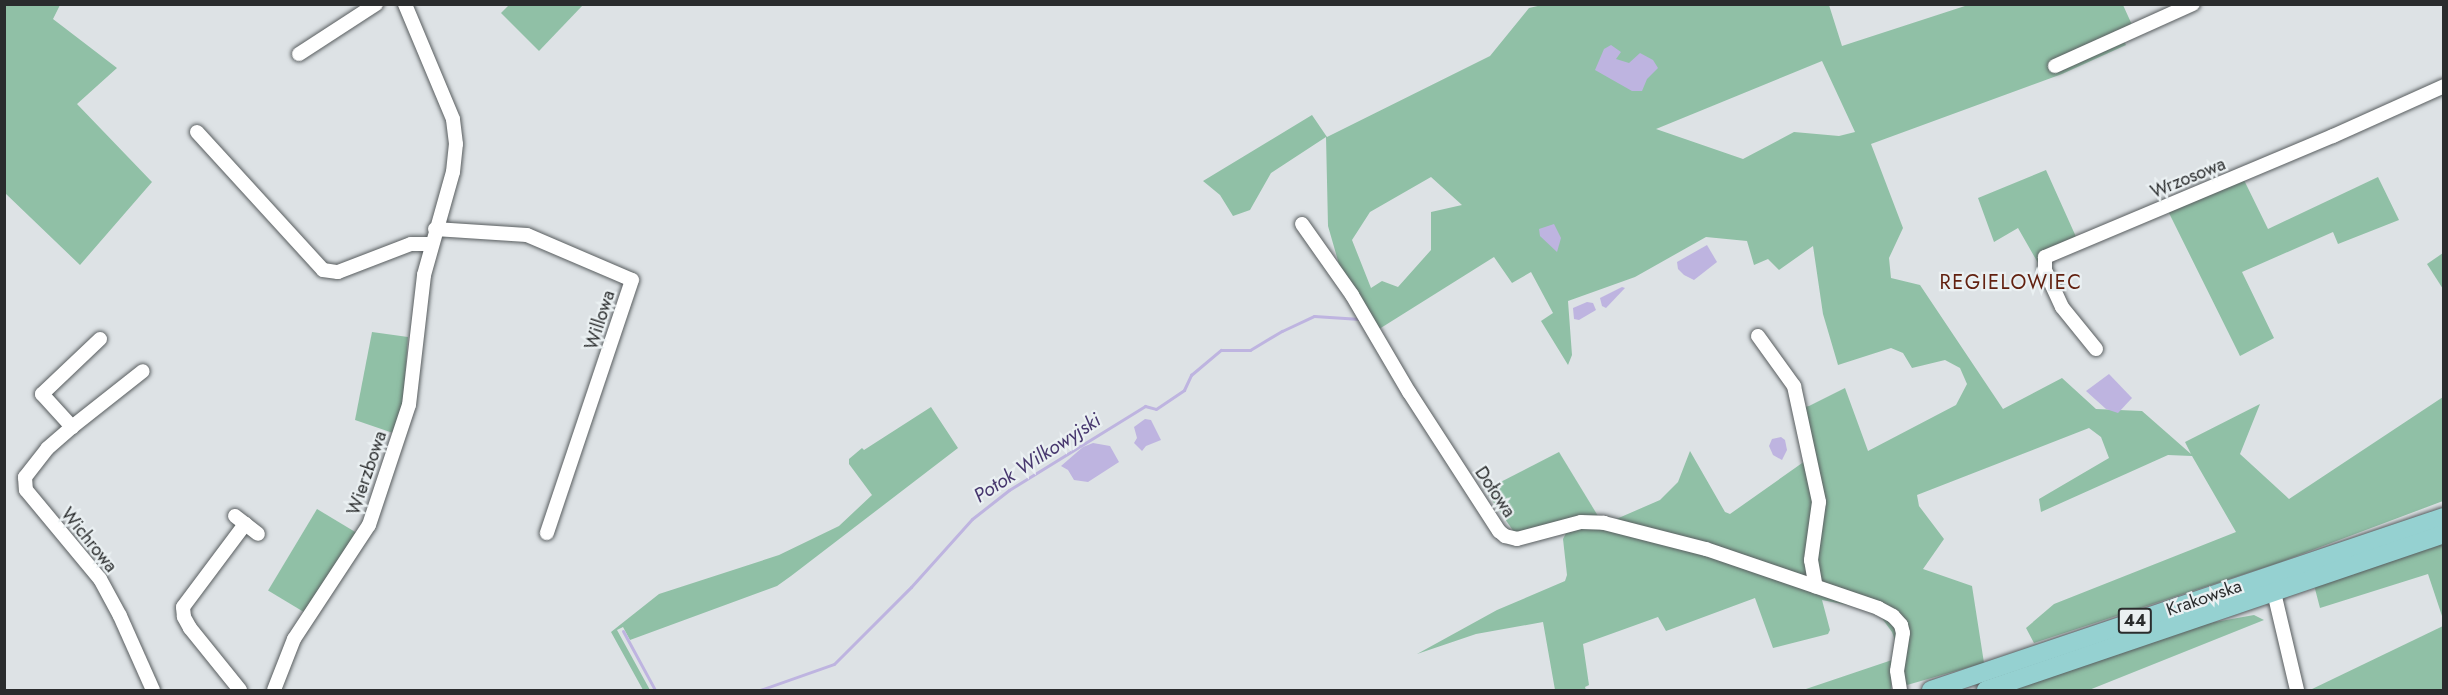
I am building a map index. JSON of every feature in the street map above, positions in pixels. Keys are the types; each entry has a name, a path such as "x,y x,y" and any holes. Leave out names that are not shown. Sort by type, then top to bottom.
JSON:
{"main road":[{"name":"Krakowska","path":"1986,690 2444,517"},
{"name":"Krakowska","path":"1931,690 2271,584 2444,534"}],"street":[{"path":"299,54 376,4"},
{"name":"Wierzbowa","path":"274,690 294,639 369,525 409,405 424,275 435,229 453,172 456,144 453,119 405,4"},
{"path":"2055,66 2193,4"},
{"name":"Wrzosowa","path":"2096,350 2062,308 2045,270 2045,257 2323,141 2444,86"},
{"path":"197,132 323,270 338,272 411,244 431,244"},
{"name":"Dołowa","path":"1302,224 1352,295 1415,402 1499,531 1505,536 1517,539 1581,522 1604,523 1706,549 1878,608 1893,616 1903,633 1897,671 1900,690"},
{"name":"Willowa","path":"435,229 527,236 632,280 547,533"},
{"path":"1758,336 1794,386 1819,502 1811,560 1816,587"},
{"path":"72,427 42,394 100,339"},
{"name":"Wichrowa","path":"143,371 46,449 25,477 26,490 100,579 120,616 153,690"},
{"path":"240,690 190,628 184,617 183,607 240,520 258,534"},
{"path":"2271,584 2297,690"}],"green space":[{"path":"510,4 583,5 539,51 501,13"},
{"path":"4,5 60,5 53,19 117,68 77,104 152,182 80,265 5,193"},
{"path":"1542,5 1829,5 1842,46 1968,5 2123,5 2133,27 2124,41 2126,45 2062,74 1871,144 1903,228 1889,258 1891,278 1920,285 2003,409 2062,378 2096,409 2142,411 2191,454 2185,442 2260,404 2240,454 2289,499 2443,397 2443,501 2281,562 2034,643 2026,628 2054,604 2236,532 2192,456 2168,455 2041,512 2039,499 2109,458 2101,437 2089,428 1917,495 1919,506 1944,539 1923,569 1972,586 1984,663 1907,685 1893,661 1891,690 1803,690 1892,660 1895,640 1892,632 1881,617 1858,607 1822,600 1830,630 1828,634 1773,648 1755,598 1666,631 1658,617 1583,644 1589,685 1585,687 1586,690 1555,690 1543,622 1476,634 1417,654 1497,610 1565,581 1567,575 1563,539 1566,533 1614,520 1660,500 1678,482 1690,451 1725,512 1730,514 1805,461 1795,409 1809,406 1845,388 1868,451 1956,405 1967,384 1960,368 1945,360 1912,368 1903,353 1891,348 1838,365 1823,314 1813,246 1779,270 1768,259 1754,265 1747,241 1706,237 1635,277 1568,301 1572,355 1568,365 1541,321 1553,313 1531,272 1512,283 1494,257 1376,331 1349,299 1328,226 1326,137 1271,173 1250,210 1233,216 1220,195 1203,181 1312,115 1327,137 1490,56 1529,8","holes":["1822,61 1855,132 1839,136 1794,132 1743,159 1656,129","1431,177 1462,205 1431,212 1431,250 1398,287 1382,281 1371,288 1352,240 1370,212"]},
{"path":"2046,170 2077,239 2038,263 2018,228 1994,242 1978,198"},
{"path":"2378,177 2399,220 2338,244 2333,232 2242,272 2274,338 2240,356 2168,211 2243,178 2268,229"},
{"path":"2443,253 2443,289 2427,264"},
{"path":"372,332 408,337 403,404 396,434 355,420"},
{"path":"931,407 958,448 777,586 630,640 623,627 617,630 650,690 643,690 611,632 659,594 779,555 839,526 872,495 849,464 849,459 862,448 864,450"},
{"path":"1559,452 1598,516 1526,532 1514,532 1485,490"},
{"path":"317,509 358,534 309,615 268,590"},
{"path":"2443,542 2443,619 2428,574 2320,608 2314,585"},
{"path":"2254,615 2264,620 2089,690 2005,690 2204,624"},
{"path":"2443,626 2443,690 2310,690"}],"shaded area":[{"path":"1611,45 1621,52 1616,59 1629,63 1640,53 1653,60 1658,68 1647,79 1642,91 1632,91 1595,70 1604,49"},
{"path":"1554,224 1561,238 1557,252 1540,236 1539,229"},
{"path":"1707,245 1717,262 1694,280 1684,275 1678,269 1677,262"},
{"path":"1622,287 1625,288 1606,308 1602,306 1600,298"},
{"path":"1587,302 1593,303 1596,310 1579,320 1574,319 1573,308"},
{"path":"2109,374 2132,398 2118,413 2106,409 2086,391"},
{"path":"1145,419 1151,420 1161,440 1146,446 1142,451 1134,443 1137,438 1134,427"},
{"path":"1781,437 1785,440 1787,450 1782,460 1773,455 1769,446 1772,439"},
{"path":"1093,443 1110,446 1119,462 1088,482 1074,480 1068,470 1061,466 1083,447"}],"waterway":[{"name":"Potok Wilkowyjski","path":"760,690 834,664 911,587 972,519 1009,490 1145,406 1156,409 1184,390 1191,375 1221,350 1250,350 1314,316 1360,319"},
{"path":"623,631 655,690"}],"district":[{"name":"REGIELOWIEC","path":"2011,282"}]}
